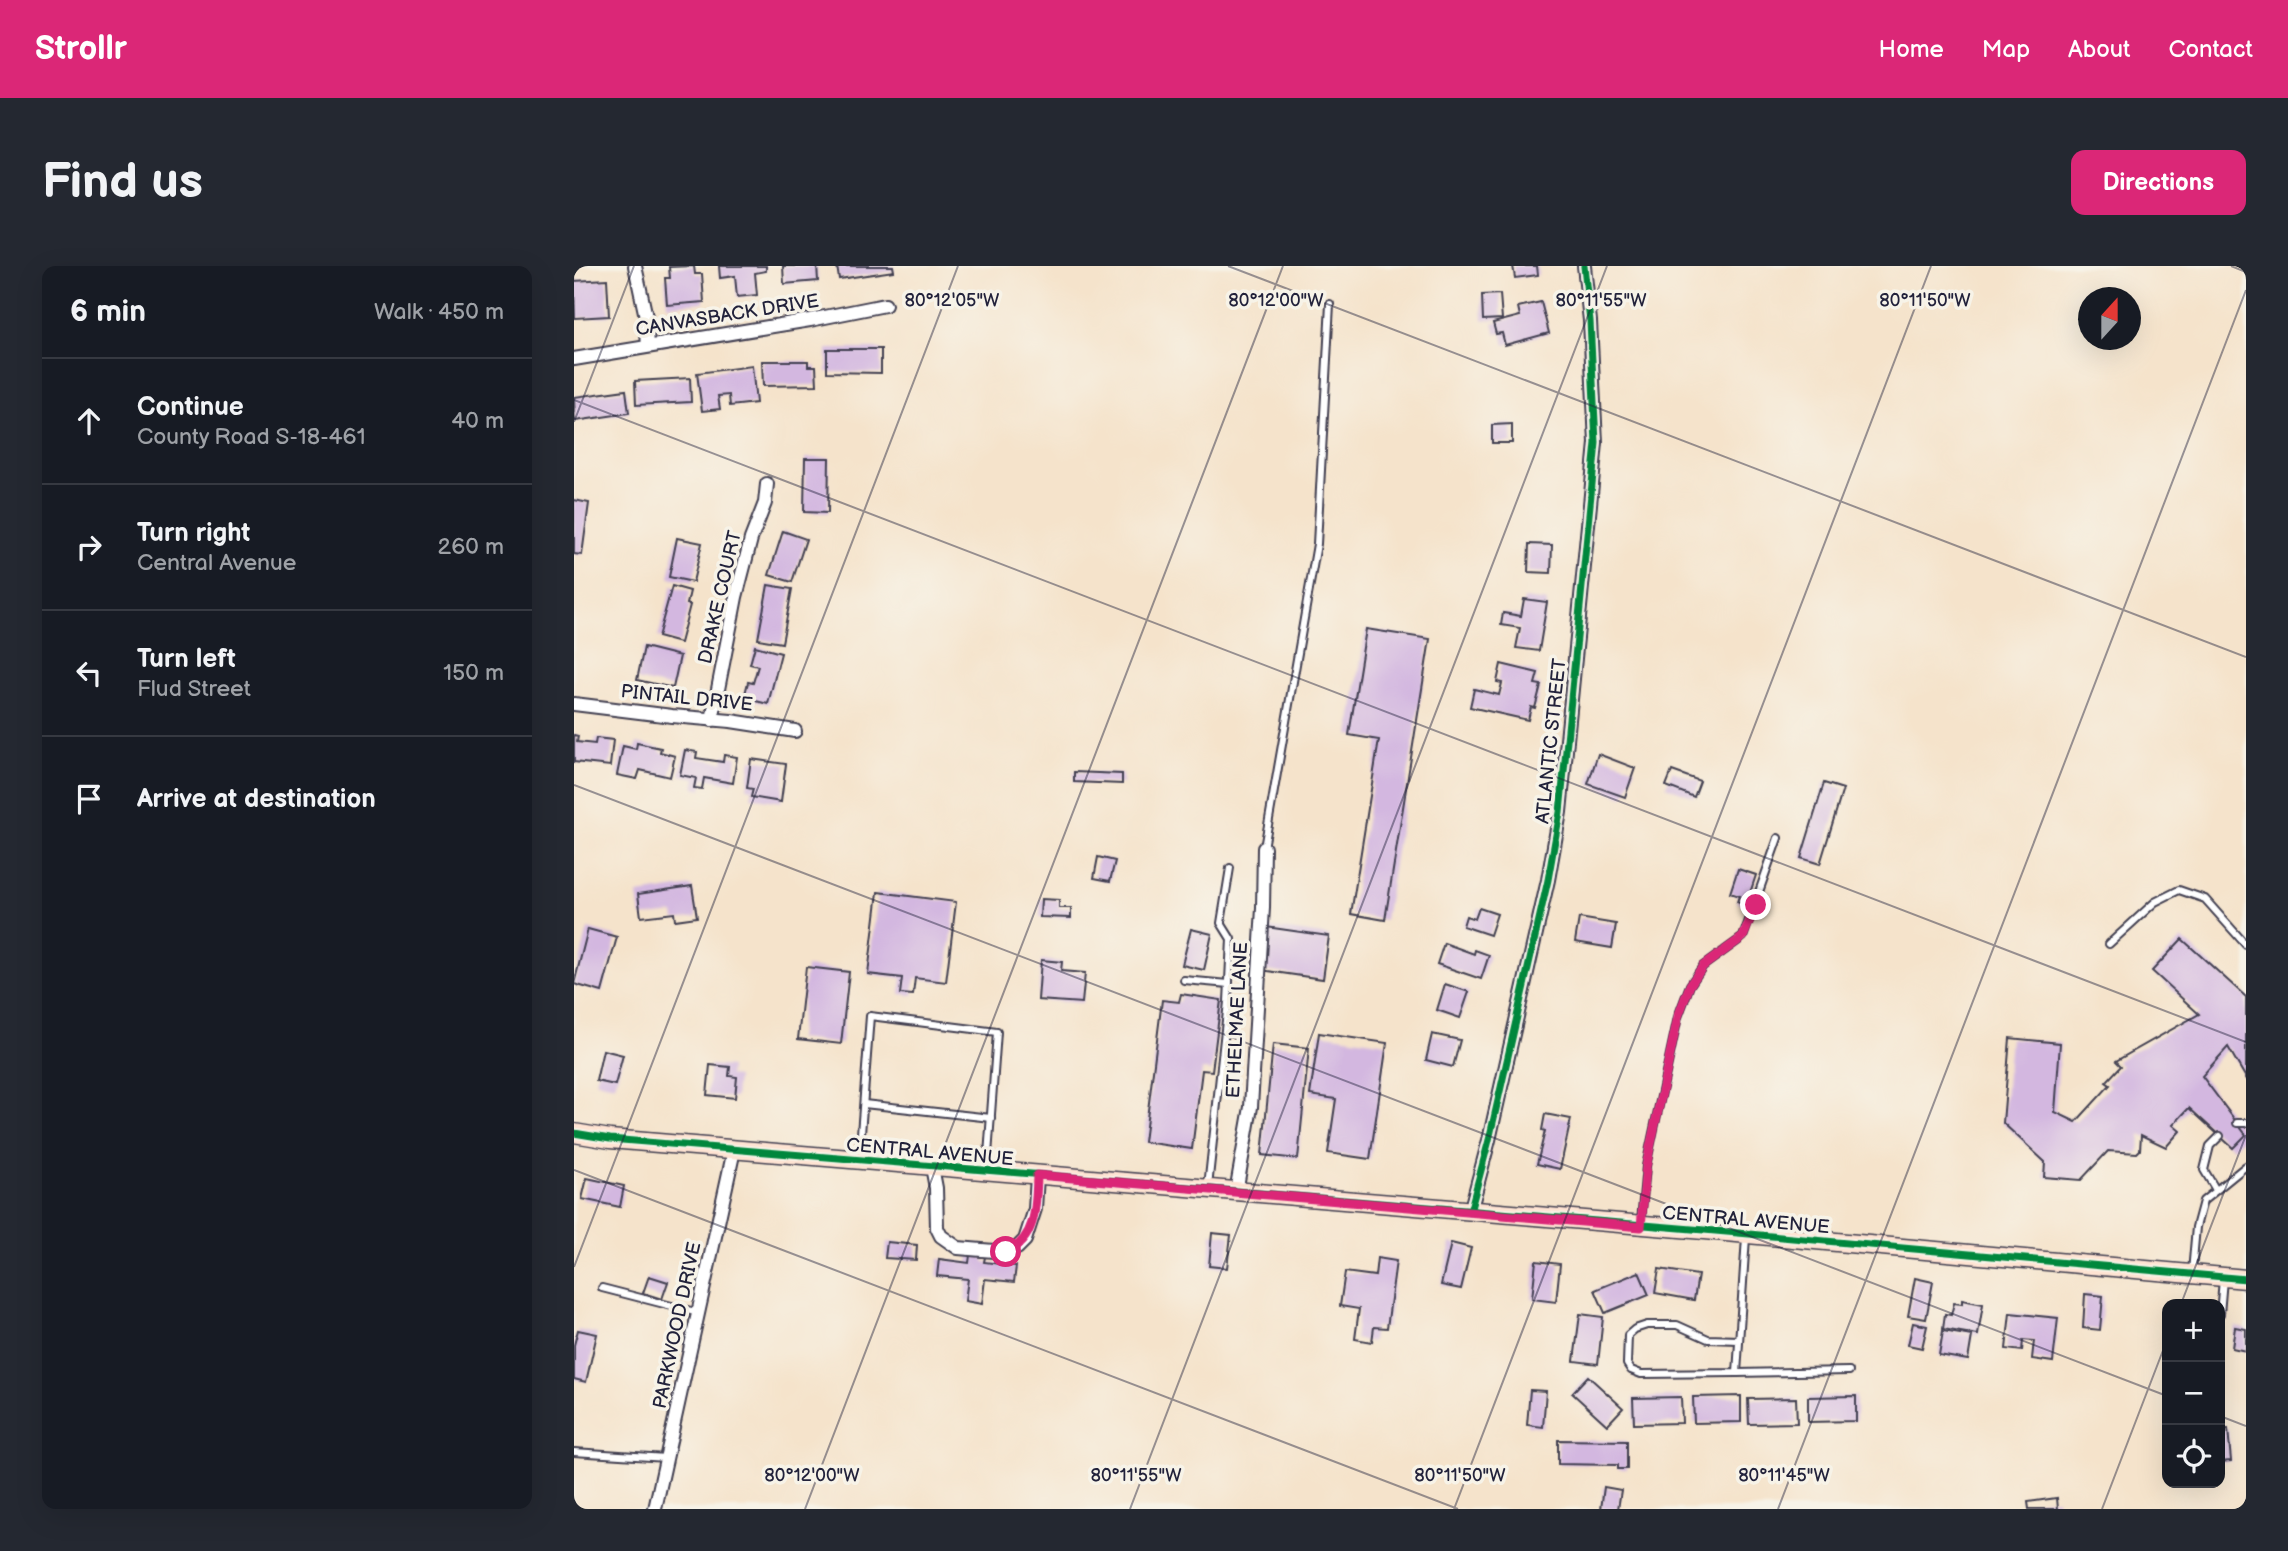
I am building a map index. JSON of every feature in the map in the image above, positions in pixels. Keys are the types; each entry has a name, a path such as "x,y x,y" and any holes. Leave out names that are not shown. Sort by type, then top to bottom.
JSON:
{"street":[{"path":"635,266 646,317 648,346"},
{"name":"ATLANTIC STREET","path":"1471,1212 1548,880 1560,812 1596,443 1590,321 1584,266"},
{"name":"CANVASBACK DRIVE","path":"574,359 885,305"},
{"name":"DRAKE COURT","path":"712,720 736,597 751,539 765,503 767,484"},
{"name":"PINTAIL DRIVE","path":"574,704 795,731"},
{"name":"ETHELMAE LANE","path":"1236,1192 1251,1107 1264,848"},
{"name":"CENTRAL AVENUE","path":"574,1133 859,1162 1208,1189 2246,1279"},
{"name":"PARKWOOD DRIVE","path":"655,1509 733,1150"},
{"path":"932,1167 936,1188 937,1228 941,1236 958,1248 1006,1252 1017,1248 1025,1240 1035,1209 1037,1175"}],"lane":[{"path":"1264,848 1317,544 1330,304"},
{"path":"1641,1227 1646,1167 1678,1017 1690,985 1703,966 1743,937 1778,838"},
{"path":"1208,1189 1229,984 1231,939 1221,923 1230,867"},
{"path":"2109,944 2155,902 2179,890 2205,899 2246,945"},
{"path":"1184,980 1229,984"},
{"path":"859,1162 870,1016 998,1032 987,1171"},
{"path":"864,1104 991,1118"},
{"path":"2237,1123 2246,1123"},
{"path":"2216,1190 2204,1170 2210,1146 2220,1136"},
{"path":"2192,1274 2196,1227 2203,1201 2246,1166"},
{"path":"1737,1373 1746,1235"},
{"path":"2221,1299 2223,1277"},
{"path":"602,1288 699,1312"},
{"path":"1740,1340 1708,1339 1677,1325 1647,1325 1628,1335 1627,1364 1630,1370 1641,1374 1849,1371"},
{"path":"574,1452 666,1458"}],"building":[{"path":"694,266 695,274 702,274 704,302 667,305 665,278 670,278 669,267"},
{"path":"719,266 766,266 766,271 755,273 757,295 737,297 735,276 720,278"},
{"path":"783,266 817,266 818,281 784,284"},
{"path":"837,266 893,266 894,271 839,279"},
{"path":"1513,266 1537,266 1538,275 1515,278"},
{"path":"607,279 609,316 575,318 574,281"},
{"path":"1500,294 1502,319 1483,320 1482,295"},
{"path":"1541,302 1549,333 1505,345 1502,333 1496,334 1493,323 1520,316 1518,307"},
{"path":"827,349 881,349 881,373 827,372"},
{"path":"762,361 808,361 808,366 816,366 817,385 763,386"},
{"path":"752,366 756,403 730,406 729,395 718,396 720,409 702,411 697,373"},
{"path":"690,378 691,402 636,405 635,381"},
{"path":"626,390 629,413 575,421 574,397"},
{"path":"1512,424 1512,443 1492,443 1492,425"},
{"path":"805,458 829,458 828,513 804,512"},
{"path":"574,500 589,503 582,555 574,554"},
{"path":"783,531 806,539 792,582 769,575"},
{"path":"677,538 702,543 693,582 669,577"},
{"path":"1529,544 1552,545 1551,573 1528,572"},
{"path":"768,585 792,589 782,643 758,639"},
{"path":"672,586 690,591 687,604 690,605 680,643 658,637"},
{"path":"1524,599 1547,602 1539,651 1516,648 1520,628 1501,625 1503,613 1521,616"},
{"path":"1366,629 1430,639 1385,920 1351,914 1379,740 1349,735"},
{"path":"755,646 781,653 768,704 744,698 748,682 753,683 758,666 750,664"},
{"path":"644,647 680,656 673,688 637,680"},
{"path":"1501,664 1538,673 1535,684 1541,685 1535,708 1531,707 1528,720 1470,707 1474,689 1499,695 1502,683 1497,682"},
{"path":"574,735 578,736 577,742 595,744 596,738 613,740 610,766 574,762"},
{"path":"637,743 661,748 660,752 675,756 670,777 640,770 637,779 617,775 623,746 636,749"},
{"path":"685,750 697,752 696,758 723,762 724,755 737,757 733,783 704,778 702,789 694,788 696,778 680,775"},
{"path":"1598,754 1635,768 1625,797 1588,784"},
{"path":"751,759 786,764 781,802 751,797 753,789 747,788"},
{"path":"1672,771 1700,781 1694,797 1666,786"},
{"path":"1074,772 1122,774 1122,784 1074,782"},
{"path":"1824,783 1843,789 1820,864 1801,858"},
{"path":"1098,857 1115,861 1110,881 1094,878"},
{"path":"1738,869 1756,875 1746,905 1737,902 1739,896 1730,893"},
{"path":"692,886 697,917 675,920 674,913 641,917 638,894"},
{"path":"878,892 956,902 946,982 915,978 913,995 900,994 902,978 868,974"},
{"path":"1041,899 1059,900 1059,908 1071,908 1071,918 1040,917"},
{"path":"1479,908 1497,914 1490,935 1463,926 1466,916 1475,919"},
{"path":"1579,918 1616,924 1612,948 1575,942"},
{"path":"1266,927 1329,936 1323,979 1260,970"},
{"path":"588,929 617,937 602,992 574,984"},
{"path":"1191,929 1212,934 1204,970 1182,965"},
{"path":"2182,939 2246,997 2246,1078 2228,1047 2202,1076 2246,1135 2233,1148 2189,1108 2173,1125 2180,1131 2166,1147 2141,1135 2140,1150 2137,1153 2108,1151 2081,1180 2044,1177 2045,1162 2003,1123 2010,1038 2060,1043 2055,1112 2076,1122 2110,1085 2106,1082 2121,1066 2116,1061 2199,1014 2152,971"},
{"path":"1444,943 1474,954 1475,950 1489,955 1481,979 1437,964"},
{"path":"1041,960 1062,962 1061,971 1085,973 1082,1003 1038,1000"},
{"path":"806,967 849,972 841,1044 798,1039"},
{"path":"1445,984 1469,992 1460,1018 1437,1010"},
{"path":"1181,994 1221,1000 1212,1071 1202,1070 1192,1149 1144,1142 1162,1000 1179,1002"},
{"path":"1319,1033 1387,1043 1370,1159 1328,1153 1336,1099 1310,1095"},
{"path":"1432,1034 1460,1040 1453,1067 1426,1060"},
{"path":"1273,1044 1309,1048 1298,1159 1262,1155"},
{"path":"603,1050 623,1055 615,1085 596,1081"},
{"path":"710,1065 730,1067 729,1076 737,1077 735,1098 707,1095"},
{"path":"1545,1114 1571,1119 1560,1169 1537,1164 1545,1131 1542,1130"},
{"path":"587,1178 624,1186 620,1207 582,1199"},
{"path":"1212,1233 1231,1235 1227,1268 1209,1266"},
{"path":"887,1242 917,1245 916,1260 885,1258"},
{"path":"1451,1243 1471,1248 1461,1289 1441,1285"},
{"path":"970,1255 985,1257 984,1262 1016,1266 1014,1282 985,1279 982,1304 965,1301 968,1279 937,1276 939,1259 969,1263"},
{"path":"1377,1258 1396,1261 1387,1328 1374,1327 1372,1342 1355,1339 1359,1309 1340,1306 1345,1272 1375,1276"},
{"path":"1536,1261 1560,1264 1556,1302 1532,1299"},
{"path":"1659,1269 1698,1275 1694,1300 1655,1293"},
{"path":"1639,1272 1649,1295 1605,1313 1595,1290"},
{"path":"649,1276 668,1282 662,1299 643,1293"},
{"path":"1915,1278 1933,1282 1926,1319 1908,1316"},
{"path":"2085,1294 2103,1296 2100,1330 2083,1328"},
{"path":"1962,1300 1983,1304 1978,1335 1943,1329 1945,1314 1951,1315 1954,1303 1962,1304"},
{"path":"2010,1313 2058,1318 2053,1362 2032,1359 2034,1341 2023,1340 2022,1351 2006,1349"},
{"path":"1580,1314 1603,1317 1598,1364 1574,1361"},
{"path":"1913,1323 1927,1326 1922,1348 1908,1345"},
{"path":"2235,1327 2246,1329 2246,1351 2232,1348"},
{"path":"578,1330 597,1334 586,1382 574,1379 574,1345"},
{"path":"1943,1331 1972,1336 1968,1360 1939,1355"},
{"path":"1588,1376 1623,1408 1607,1425 1572,1393"},
{"path":"1530,1390 1546,1391 1543,1427 1527,1425"},
{"path":"1741,1396 1741,1422 1694,1423 1693,1397"},
{"path":"1856,1396 1856,1421 1808,1422 1808,1397"},
{"path":"1681,1397 1682,1423 1634,1424 1633,1398"},
{"path":"1796,1398 1797,1423 1749,1424 1748,1399"},
{"path":"2225,1429 2228,1429 2231,1461 2225,1462"},
{"path":"1558,1440 1627,1441 1627,1469 1618,1469 1618,1465 1558,1464"},
{"path":"1604,1487 1621,1490 1618,1509 1601,1509"},
{"path":"2057,1498 2058,1509 2029,1509 2028,1502"}],"cycle path":[{"path":"1470,1212 1548,880 1560,812 1596,443 1590,321 1584,266"},
{"path":"574,1133 610,1139 747,1151 1704,1230 2246,1279"}],"route":[{"path":"1006,1252 1017,1248 1025,1240 1035,1209 1037,1175 1641,1227 1646,1167 1678,1017 1690,985 1703,966 1743,937 1756,905"}]}
